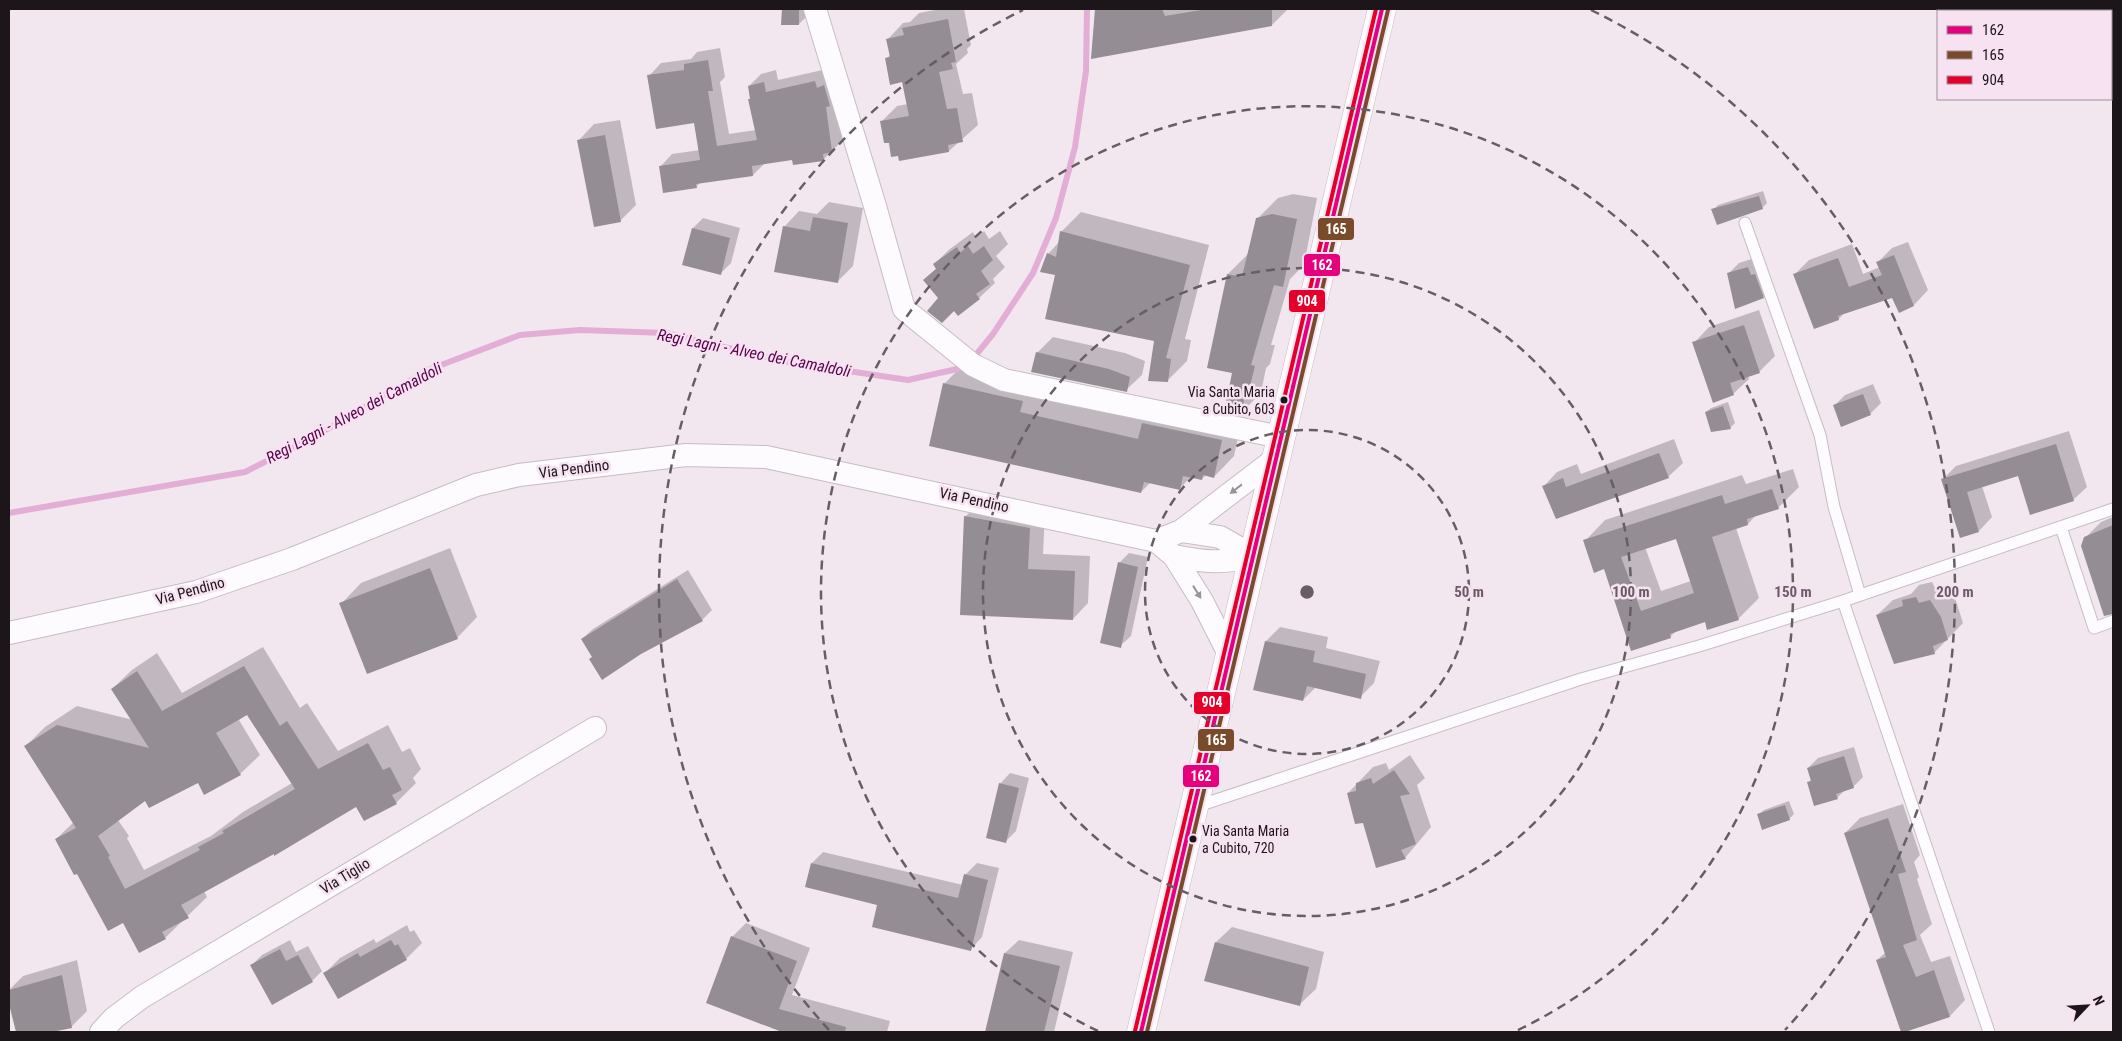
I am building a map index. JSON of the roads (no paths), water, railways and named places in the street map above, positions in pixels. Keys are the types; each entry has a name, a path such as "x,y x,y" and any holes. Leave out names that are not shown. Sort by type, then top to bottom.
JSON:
{"main road":[{"path":"1141,1032 1382,9"}],"street":[{"path":"815,9 904,309 968,360 1004,380 1278,448"},
{"path":"1156,541 1180,530 1278,448"},
{"name":"Via Pendino","path":"9,633 196,592 292,559 476,485 519,475 686,455 766,457 1156,541 1174,556 1202,601 1230,656"},
{"path":"1180,530 1220,538 1253,556"},
{"name":"Via Pendino","path":"1174,556 1211,563 1232,562 1253,556"},
{"name":"Via Tiglio","path":"101,1032 114,1018 142,997 595,728"}],"lane":[{"path":"1745,223 1817,427 1834,507 1860,595"},
{"path":"1195,807 1581,679 1699,646 1860,595 2113,509"},
{"path":"2061,527 2094,628 2113,622"},
{"path":"1843,600 1989,1032"}],"waterway":[{"name":"Regi Lagni - Alveo dei Camaldoli","path":"9,513 245,472 312,438 428,370 520,335 580,330 666,333 782,361 908,380 966,367 993,334 1033,273 1056,218 1075,147 1086,71 1087,9"}],"place":[{"name":"Via Santa Maria a Cubito, 603","path":"1284,400"},
{"name":"Via Santa Maria a Cubito, 720","path":"1193,839"}]}
